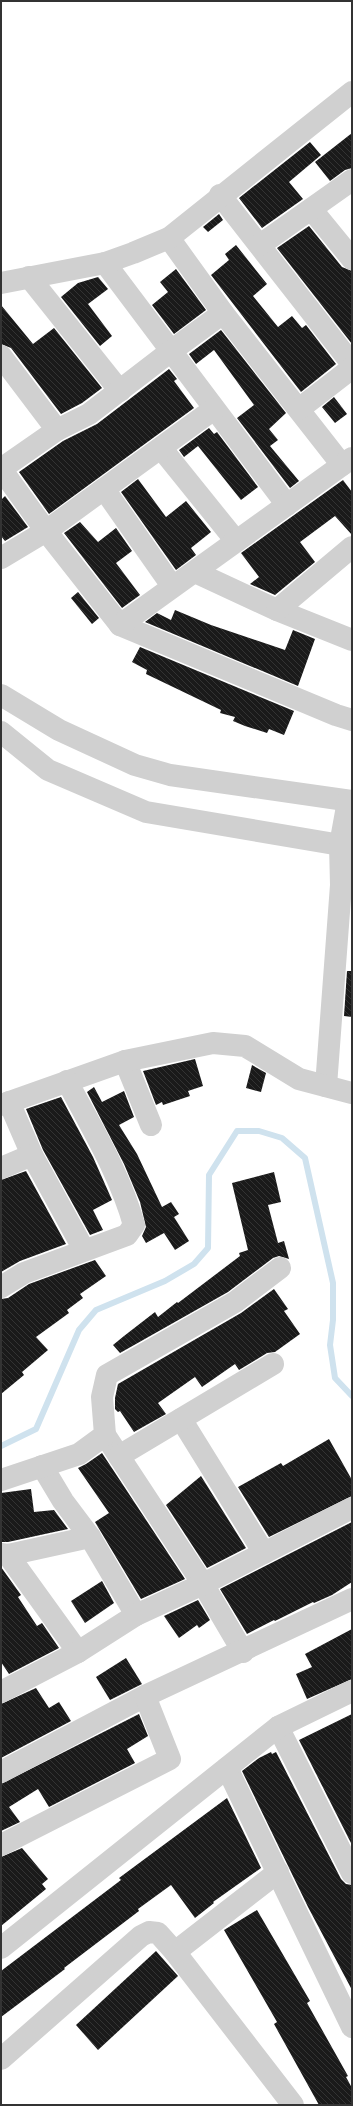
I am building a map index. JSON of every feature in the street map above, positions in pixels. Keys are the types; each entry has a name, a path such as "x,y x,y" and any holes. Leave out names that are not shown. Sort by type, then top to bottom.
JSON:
{"street":[{"path":"1,283 104,263 169,238 352,92"},
{"path":"260,245 312,210 352,180"},
{"path":"220,196 352,364"},
{"path":"312,210 352,259"},
{"path":"120,625 347,461 299,409 223,313 169,238"},
{"path":"104,263 287,505"},
{"path":"29,277 120,392"},
{"path":"223,313 89,414 57,430 1,469 46,531 120,625 336,715 352,720"},
{"path":"1,356 57,430"},
{"path":"299,409 352,368"},
{"path":"1,558 46,531 214,409"},
{"path":"161,448 236,541"},
{"path":"104,489 172,586"},
{"path":"277,610 349,553"},
{"path":"195,572 277,610 352,640"},
{"path":"1,695 59,730 135,765 170,775 350,801 341,885 326,1086"},
{"path":"1,732 48,770 146,812 346,846"},
{"path":"84,1250 5,1103 125,1062 213,1043 245,1046 299,1079 352,1093"},
{"path":"125,1062 151,1125"},
{"path":"1,1287 24,1273 127,1235 134,1225 130,1208 67,1081"},
{"path":"1,1168 32,1155"},
{"path":"243,1652 203,1584 105,1435 102,1397 108,1375 235,1302 280,1268"},
{"path":"119,1456 273,1364"},
{"path":"181,1419 264,1553"},
{"path":"1,1480 78,1454 105,1435"},
{"path":"42,1466 63,1501 90,1537 136,1615"},
{"path":"4,1684 78,1652 136,1615 203,1584 352,1508"},
{"path":"78,1652 5,1554 90,1537"},
{"path":"1,1772 145,1696 243,1652 352,1599"},
{"path":"1,1948 278,1728 352,1691"},
{"path":"1,1845 170,1759 145,1696"},
{"path":"278,1728 352,1873"},
{"path":"227,1768 352,2027"},
{"path":"175,1952 278,1872"},
{"path":"1,2059 141,1936 149,1932 158,1933 175,1952 293,2105"}],"building":[{"path":"352,133 352,168 345,170 330,181 315,162"},
{"path":"310,142 321,155 289,182 303,199 262,228 239,198"},
{"path":"219,214 223,220 208,232 203,227"},
{"path":"309,226 342,267 352,271 352,344 277,248"},
{"path":"236,245 267,284 253,296 278,327 292,316 302,328 306,325 336,364 301,392 211,275 229,260 225,254"},
{"path":"176,269 206,310 174,334 152,305 168,292 160,282"},
{"path":"98,277 108,289 88,304 112,336 100,346 61,297 78,283"},
{"path":"1,305 33,344 54,328 102,388 82,403 61,414 11,348 1,344"},
{"path":"221,330 286,413 269,429 278,440 270,446 299,481 290,488 237,418 254,405 214,350 196,364 189,354"},
{"path":"169,369 177,379 174,381 194,408 49,514 19,472 63,441 97,424"},
{"path":"334,397 347,414 335,423 322,407"},
{"path":"209,428 214,434 217,432 258,487 241,500 198,446 184,457 179,450"},
{"path":"138,479 166,517 186,501 211,532 191,548 196,555 176,570 121,492"},
{"path":"343,480 352,492 352,535 335,516 300,542 315,562 275,595 250,584 259,577 241,553"},
{"path":"5,496 28,527 5,541 1,536 1,500"},
{"path":"80,522 98,542 116,528 132,551 116,563 140,595 122,608 64,533"},
{"path":"78,592 99,618 92,624 71,598"},
{"path":"175,610 211,625 285,650 293,630 315,639 298,686 145,622 157,613 171,620"},
{"path":"140,647 294,711 284,735 269,729 267,733 233,721 235,717 220,713 221,710 146,674 147,670 132,662"},
{"path":"347,971 352,971 352,1017 344,1016"},
{"path":"195,1059 203,1086 188,1091 190,1096 163,1105 162,1102 156,1105 143,1071"},
{"path":"252,1065 266,1073 261,1092 246,1088"},
{"path":"94,1087 102,1102 124,1091 134,1117 119,1125 137,1154 162,1207 171,1202 179,1214 174,1217 189,1241 175,1250 164,1233 146,1243 142,1236 146,1227 140,1202 124,1164 87,1092"},
{"path":"61,1097 93,1157 112,1200 93,1210 103,1230 90,1235 43,1150 26,1109"},
{"path":"26,1171 66,1244 20,1261 1,1272 1,1180"},
{"path":"274,1172 281,1202 268,1205 278,1243 284,1241 289,1259 279,1256 273,1258 228,1292 120,1353 113,1345 124,1336 155,1312 158,1317 240,1256 239,1253 248,1250 232,1183"},
{"path":"95,1260 106,1276 80,1294 83,1298 67,1310 69,1313 36,1337 48,1350 22,1372 24,1375 1,1394 1,1299 8,1298 29,1284"},
{"path":"274,1289 288,1309 284,1311 300,1334 275,1352 267,1353 239,1370 235,1364 202,1387 195,1377 158,1403 166,1414 134,1432 120,1411 118,1412 115,1409 115,1398 118,1384 241,1313"},
{"path":"329,1439 352,1480 352,1496 269,1537 238,1487 281,1463 283,1466"},
{"path":"102,1453 185,1579 141,1599 95,1522 109,1513 78,1468"},
{"path":"201,1476 246,1548 207,1568 166,1505"},
{"path":"31,1489 34,1512 54,1510 68,1529 8,1542 1,1542 1,1493"},
{"path":"352,1522 352,1582 332,1595 314,1603 313,1602 247,1634 220,1589"},
{"path":"1,1567 21,1595 18,1597 37,1626 42,1623 59,1648 9,1674 1,1662"},
{"path":"102,1581 114,1603 85,1623 71,1601"},
{"path":"198,1600 210,1620 199,1628 197,1625 179,1638 164,1616"},
{"path":"352,1629 352,1679 307,1699 296,1674 312,1667 305,1654"},
{"path":"126,1658 142,1684 110,1700 96,1677"},
{"path":"36,1688 49,1708 59,1702 71,1721 1,1758 1,1704"},
{"path":"139,1714 148,1736 127,1749 135,1763 49,1807 38,1789 9,1807 20,1822 1,1831 1,1784"},
{"path":"352,1714 352,1845 299,1740"},
{"path":"271,1752 272,1754 276,1752 341,1879 346,1884 352,1885 352,1990 308,1907 242,1771 259,1758"},
{"path":"227,1798 261,1868 213,1902 214,1903 195,1918 171,1885 138,1909 139,1911 64,1968 65,1969 1,2017 1,1971 121,1880 119,1878"},
{"path":"22,1848 48,1879 42,1884 46,1889 1,1926 1,1857"},
{"path":"257,1910 310,2001 307,2003 348,2076 346,2077 352,2088 352,2105 319,2105 274,2024 277,2022 224,1930"},
{"path":"156,1951 178,1976 98,2050 76,2025"}],"waterway":[{"path":"1,1446 36,1429 79,1330 96,1310 165,1281 194,1264 208,1248 209,1175 237,1131 259,1131 282,1138 305,1158 333,1283 333,1320 330,1345 335,1378 352,1396"}]}
